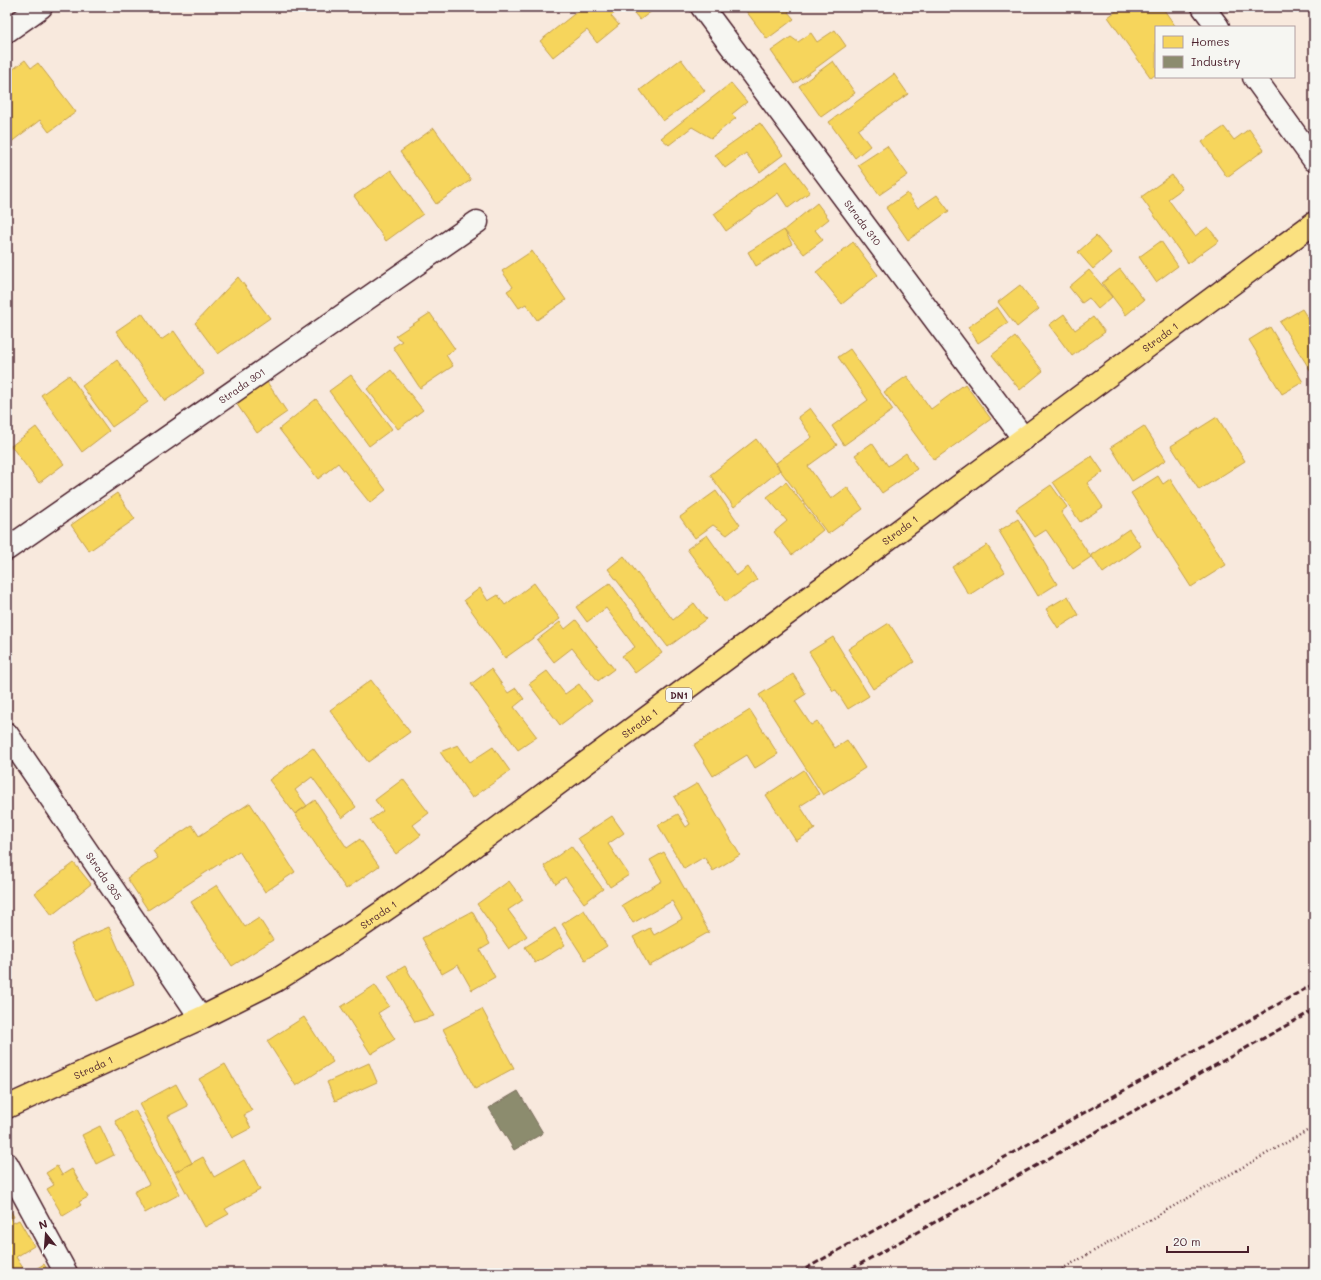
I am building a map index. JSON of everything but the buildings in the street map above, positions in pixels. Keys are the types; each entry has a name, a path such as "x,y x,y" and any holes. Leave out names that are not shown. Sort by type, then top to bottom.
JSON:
{"main road":[{"name":"Strada 1","path":"7,1107 201,1018 275,981 350,934 420,886 1314,223"}],"street":[{"path":"7,31 41,7"},
{"name":"Strada 310","path":"702,7 1024,439"},
{"path":"1203,7 1217,26"},
{"path":"1255,78 1314,160"},
{"name":"Strada 301","path":"7,549 476,222"},
{"name":"Strada 305","path":"7,734 201,1018"},
{"path":"7,1164 66,1273"}],"path":[{"path":"1055,1273 1314,1127"}],"railway":[{"path":"798,1273 1314,984"},
{"path":"844,1273 1314,1010"}]}
